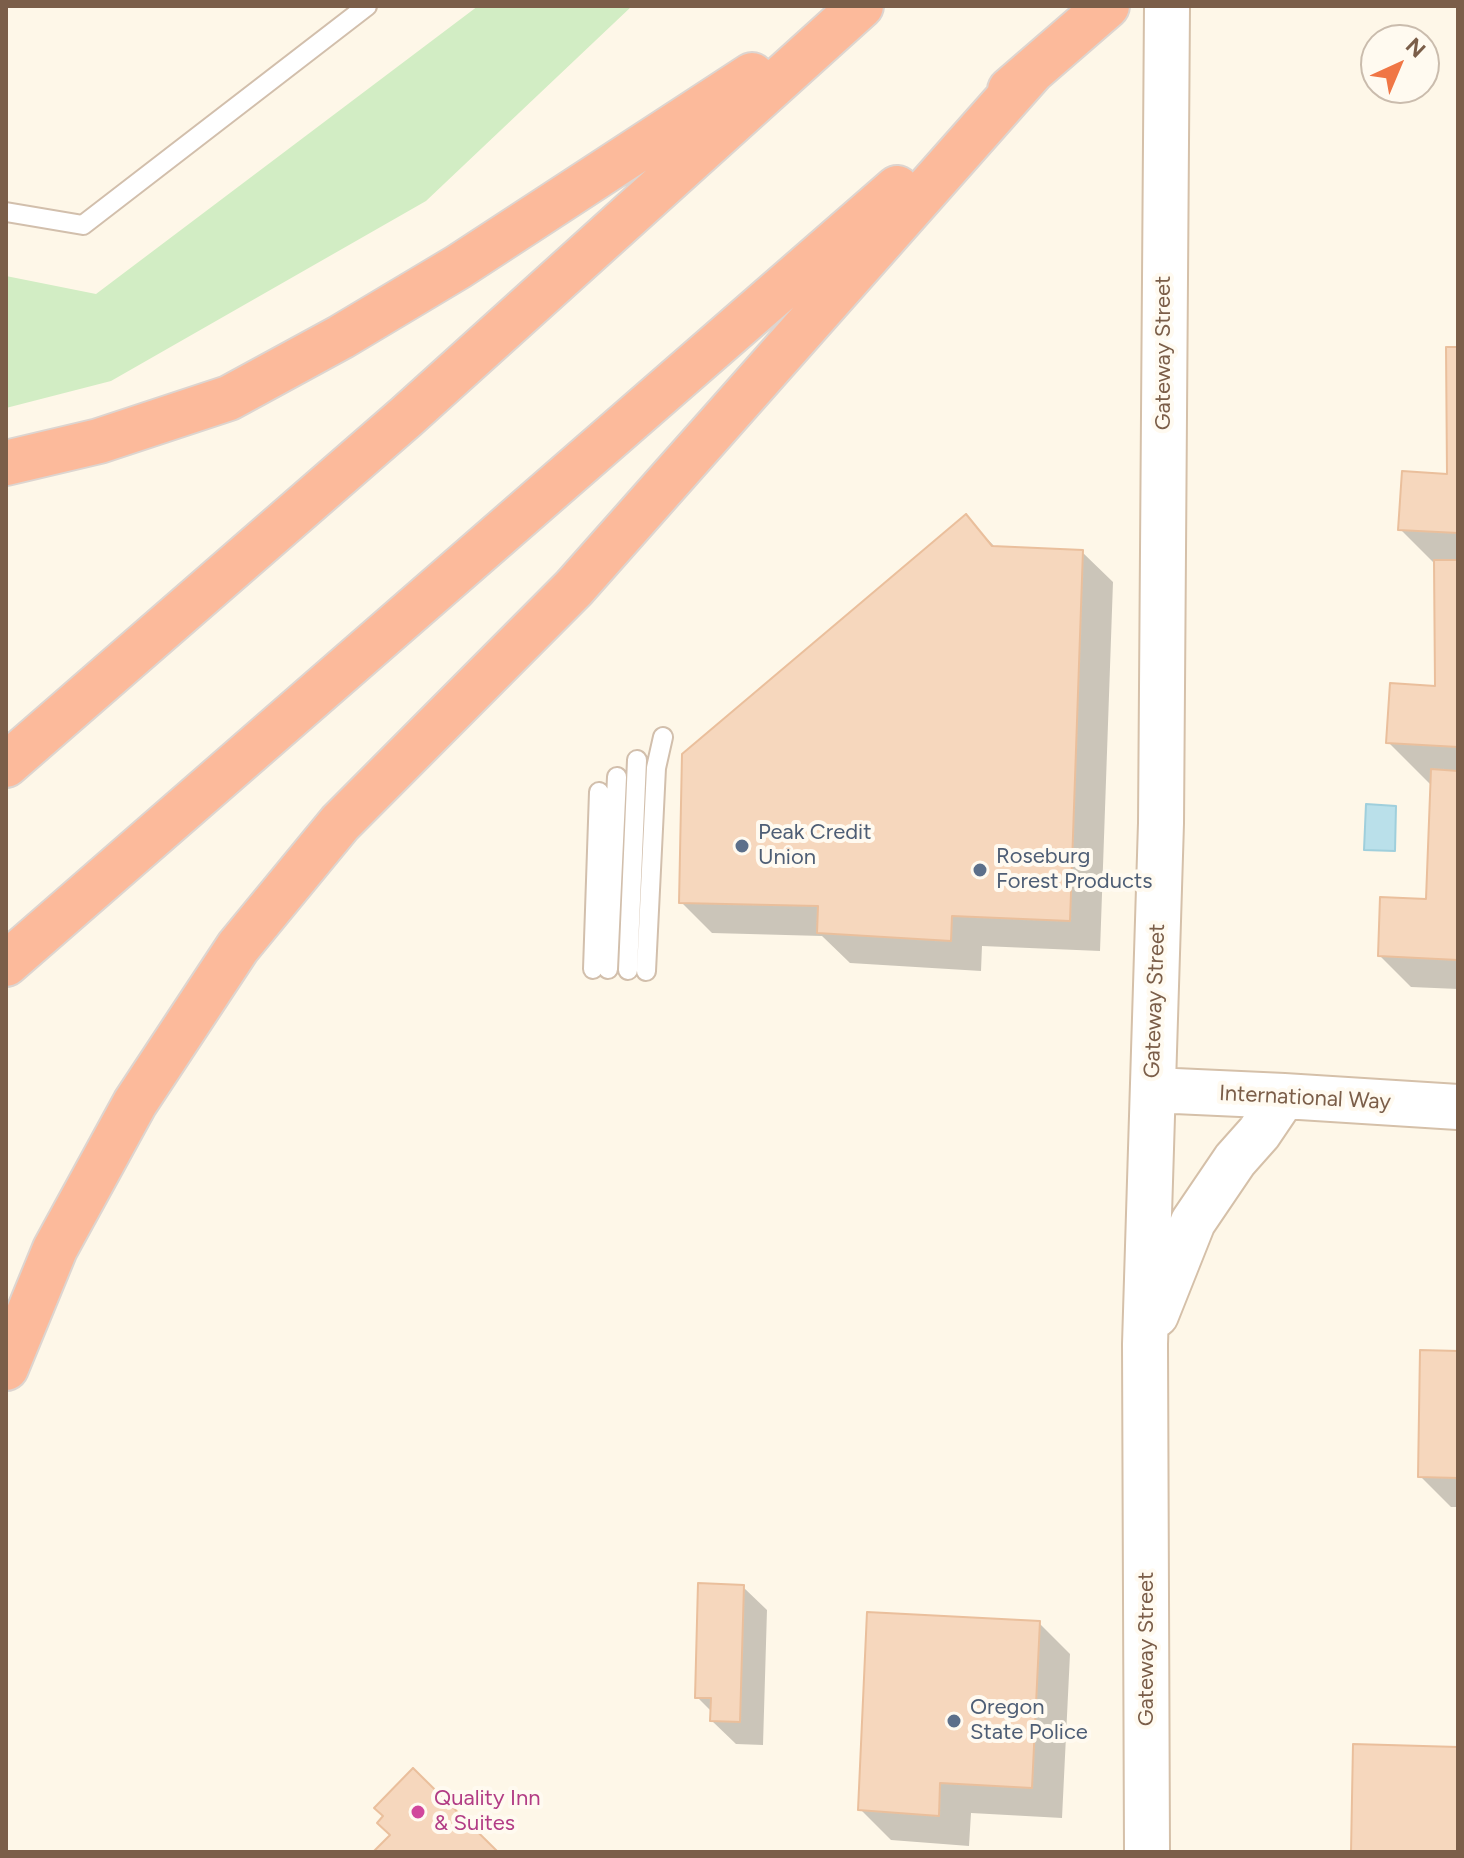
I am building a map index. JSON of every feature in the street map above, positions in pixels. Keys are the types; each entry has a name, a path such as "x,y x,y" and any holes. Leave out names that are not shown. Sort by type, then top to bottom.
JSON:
{"highway":[{"path":"6,463 99,441 229,398 341,337 458,267 860,6"},
{"path":"6,765 417,406 860,6"},
{"path":"6,964 1107,6"},
{"path":"6,1368 55,1249 135,1103 238,947 340,823 574,588 1033,70"}],"main road":[{"name":"Gateway Street","path":"1147,1852 1145,1344 1161,823 1167,6"},
{"name":"International Way","path":"1153,1090 1458,1107"},
{"path":"1145,1344 1193,1222 1284,1096"}],"lane":[{"path":"6,212 83,225 367,6"},
{"path":"637,760 637,970 656,768 663,737"},
{"path":"599,792 601,969 617,777"}],"green space":[{"path":"478,6 632,6 426,201 111,381 6,408 6,276 96,294"}],"water":[{"path":"1366,804 1396,806 1395,851 1364,850"}],"building":[{"path":"1446,347 1458,347 1458,533 1398,530 1402,471 1447,474"},
{"path":"966,514 992,546 1083,550 1070,921 952,916 951,941 817,933 818,906 679,903 682,754"},
{"path":"1434,560 1458,560 1458,747 1386,743 1390,683 1435,686"},
{"path":"1431,769 1458,771 1458,960 1378,956 1380,897 1426,899"},
{"path":"1420,1350 1458,1351 1458,1478 1418,1477"},
{"path":"698,1583 744,1585 740,1722 710,1721 711,1698 695,1698"},
{"path":"867,1612 1040,1621 1032,1788 940,1783 939,1816 858,1810"},
{"path":"1353,1744 1458,1747 1458,1852 1351,1852"},
{"name":"Quality Inn & Suites","path":"413,1768 498,1852 373,1852 390,1835 377,1823 383,1816 374,1808"}],"place":[{"name":"Peak Credit Union","path":"742,846"},
{"name":"Roseburg Forest Products","path":"980,870"},
{"name":"Oregon State Police","path":"954,1721"},
{"name":"Quality Inn & Suites","path":"418,1812"}]}
